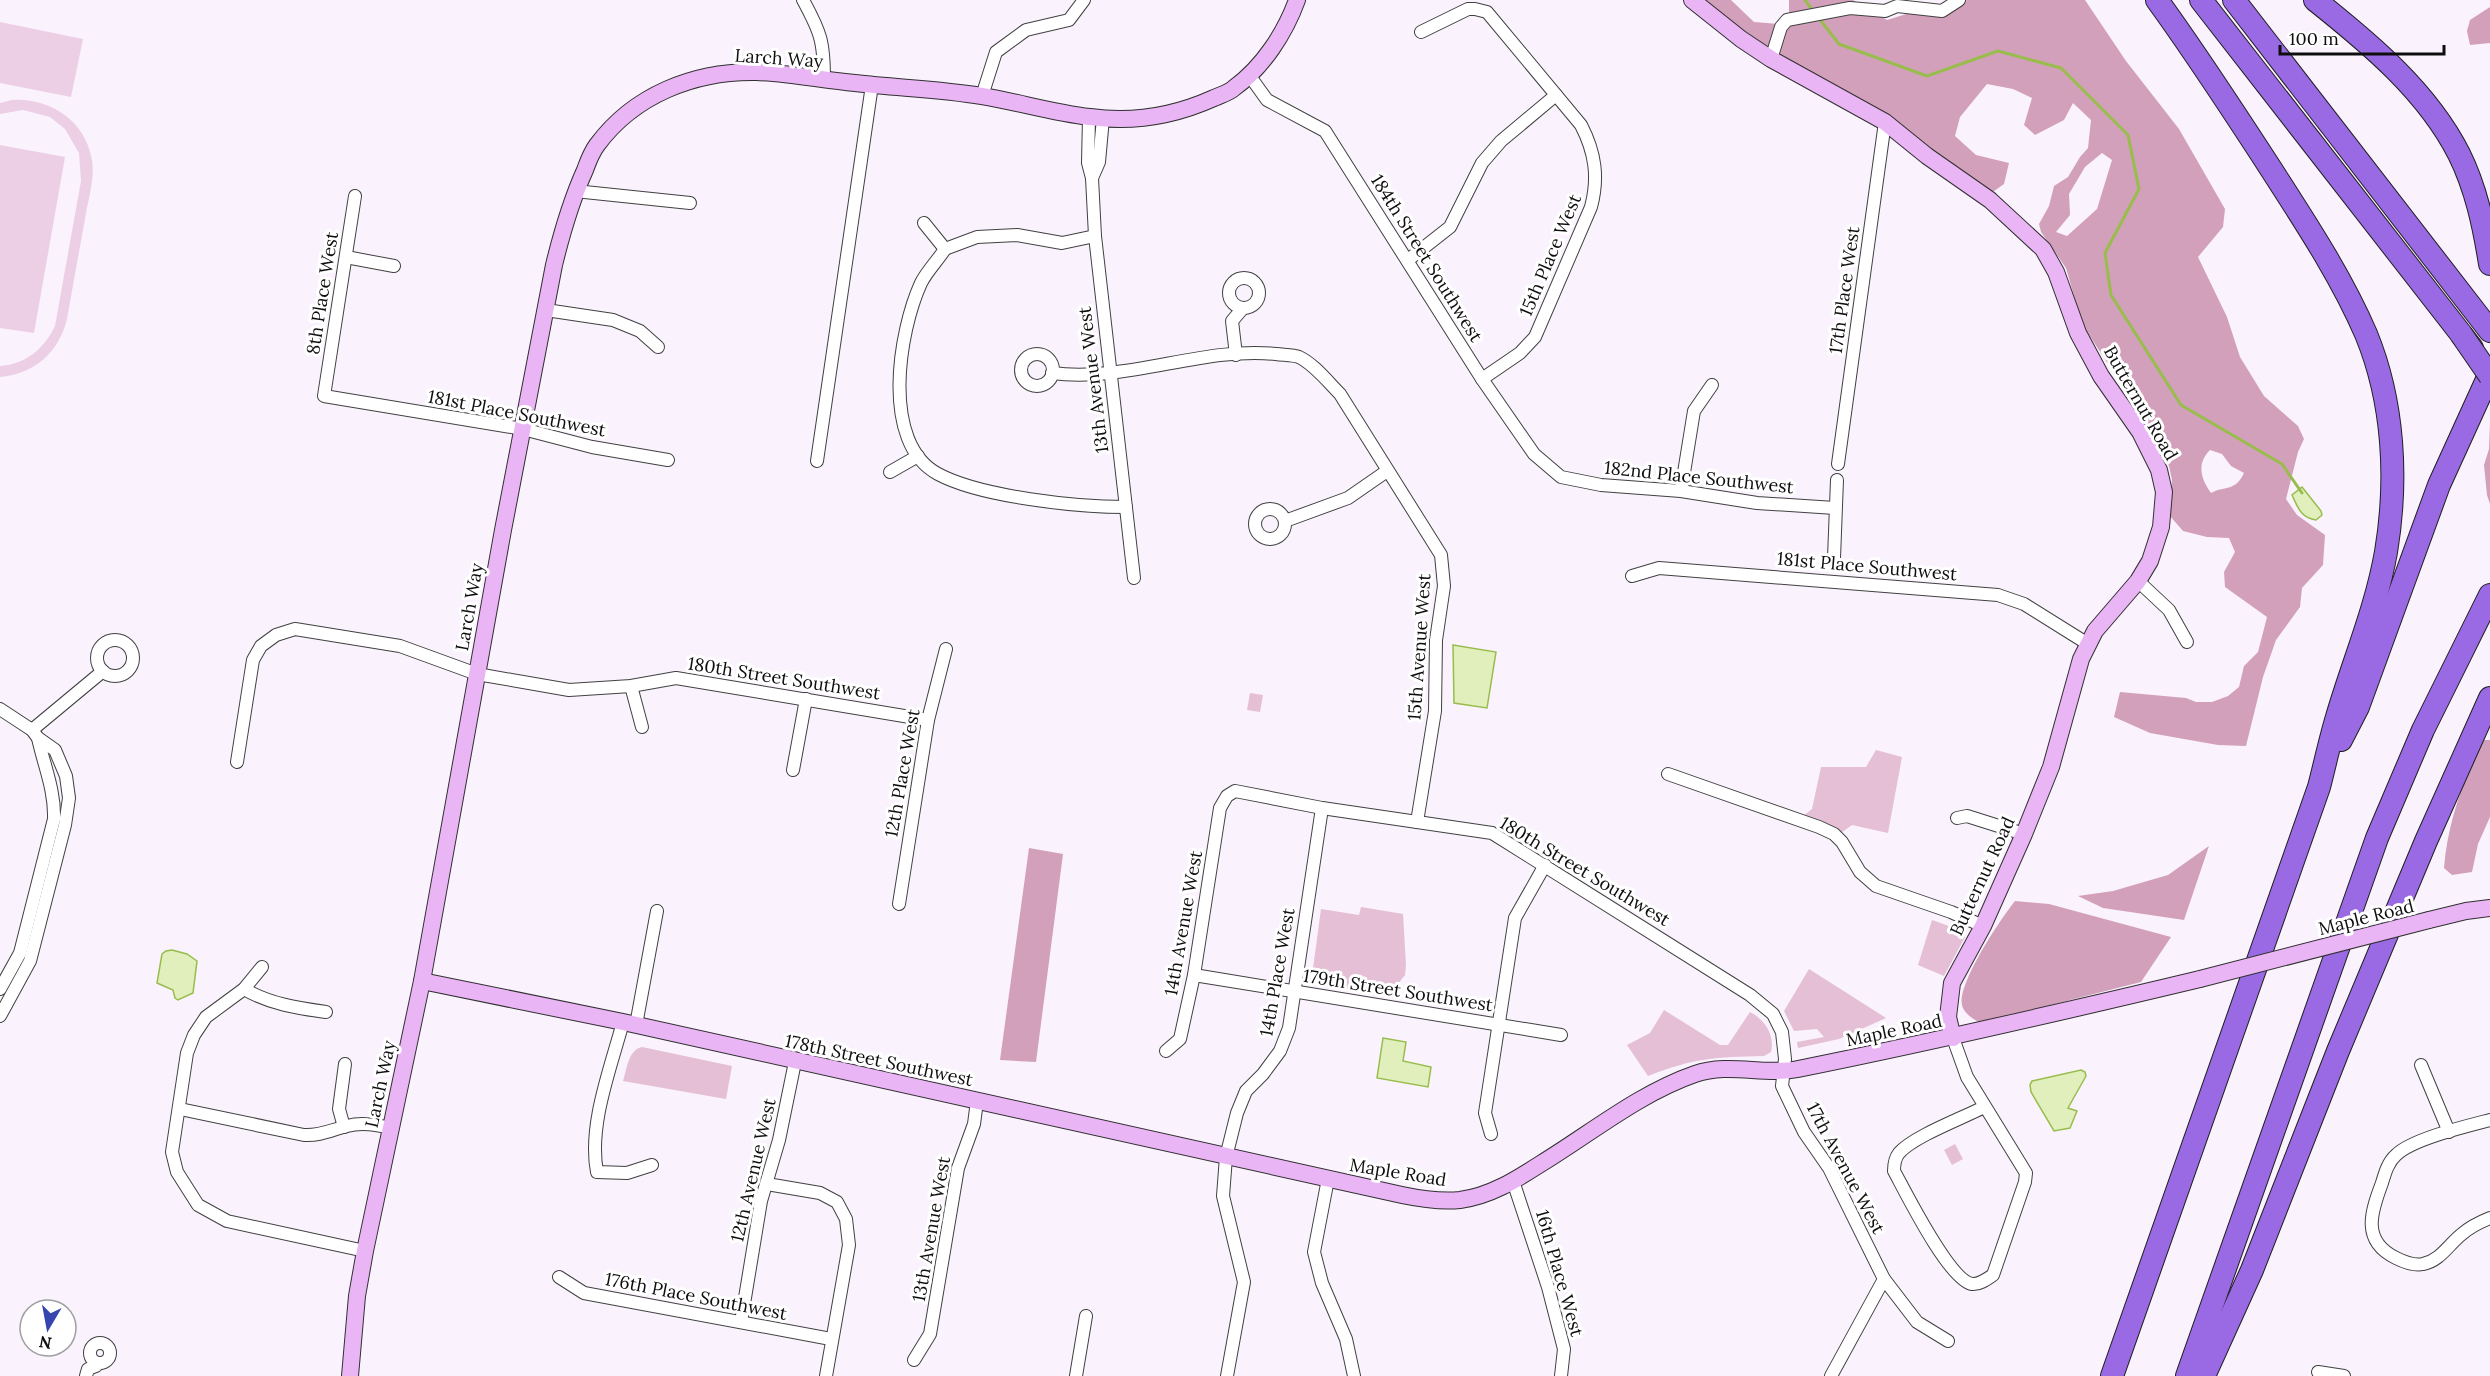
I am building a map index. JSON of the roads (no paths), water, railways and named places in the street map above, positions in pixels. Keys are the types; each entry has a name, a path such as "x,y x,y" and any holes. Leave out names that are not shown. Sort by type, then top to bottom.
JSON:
{"highway":[{"path":"2112,1376 2319,788 2336,717 2374,603 2386,552 2392,467 2386,404 2376,361 2366,334 2325,256 2209,73 2157,0"},
{"path":"2201,0 2490,373 2439,486 2358,706 2319,788"},
{"path":"2234,0 2490,331"},
{"path":"2315,0 2380,54 2405,80 2445,131 2458,153 2478,204 2490,264"},
{"path":"2187,1376 2377,838 2423,730 2490,595"},
{"path":"2204,1376 2252,1270 2338,1051 2426,841 2490,698"}],"street":[{"path":"803,0 820,33 824,55 824,80"},
{"path":"982,96 996,52 1026,30 1069,20 1084,0"},
{"name":"Larch Way","path":"350,1376 357,1296 365,1251 422,981 546,310 563,225 575,191 595,148 613,126 636,106 660,91 718,74 757,72 872,85 928,88 1096,118 1156,118 1201,104 1234,89 1249,75 1279,38 1297,0"},
{"name":"Butternut Road","path":"1692,0 1741,39 1771,59 1885,122 1927,156 1990,200 2043,249 2056,272 2078,333 2101,376 2140,432 2163,480 2163,516 2150,561 2138,582 2095,631 2088,644 2081,659 2051,767 1983,926 1952,983 1948,1017 1953,1038"},
{"path":"1771,59 1781,27 1787,20 1850,8 1884,11 1897,6 1942,11 1959,0"},
{"name":"15th Place West","path":"1421,32 1468,9 1481,10 1491,17 1581,125 1591,146 1597,187 1591,207 1535,337 1520,353 1482,379"},
{"name":"184th Street Southwest","path":"1249,75 1267,100 1325,131 1482,379 1534,453 1561,477"},
{"path":"817,461 872,85"},
{"path":"1408,260 1450,227 1482,163 1501,141 1556,95"},
{"name":"13th Avenue West","path":"1096,118 1088,163 1092,178 1095,236 1134,578"},
{"name":"17th Place West","path":"1838,464 1885,122"},
{"path":"575,191 690,203"},
{"name":"8th Place West","path":"324,396 356,196"},
{"path":"924,224 945,249"},
{"path":"1095,236 1062,243 1017,235 977,237 945,249 922,281 909,318 901,366 900,401 906,434 918,456 936,473 958,482 1001,493 1092,507 1126,507"},
{"path":"346,257 394,266"},
{"path":"1236,355 1232,321 1243,308"},
{"path":"546,310 613,320 640,331 658,347"},
{"name":"15th Avenue West","path":"1052,373 1074,376 1266,353 1299,357 1340,394 1441,555 1444,586 1436,640 1435,711 1417,822"},
{"path":"1681,491 1694,411 1712,385"},
{"name":"181st Place Southwest","path":"324,396 523,429 592,447 668,460"},
{"path":"890,472 918,456"},
{"path":"1285,521 1348,498 1387,471"},
{"name":"182nd Place Southwest","path":"1561,477 1601,485 1681,491 1756,503 1835,508"},
{"path":"1834,558 1837,480"},
{"name":"181st Place Southwest","path":"1632,576 1659,568 1998,595 2024,604 2088,644"},
{"path":"2138,582 2169,610 2187,642"},
{"name":"180th Street Southwest","path":"237,762 253,660 261,646 276,635 295,630 400,646 477,674 568,690 631,686 676,678 928,720"},
{"name":"12th Place West","path":"899,904 928,720 946,648"},
{"path":"35,734 103,671"},
{"path":"631,686 642,727"},
{"path":"793,770 806,699"},
{"path":"0,709 55,750 66,776 69,798 65,825 30,961 0,1016"},
{"path":"0,989 20,953 54,819 55,801 51,782 45,770 35,734"},
{"path":"1668,774 1834,834 1860,872 1876,886 1951,912 1983,926"},
{"name":"180th Street Southwest","path":"1227,796 1235,790 1322,808 1491,833 1751,995 1773,1014 1782,1032 1785,1059 1783,1072"},
{"name":"14th Avenue West","path":"1166,1051 1180,1039 1194,975 1220,808 1227,796"},
{"name":"14th Place West","path":"1227,1376 1244,1282 1222,1196 1226,1157 1237,1113 1246,1091 1280,1052 1289,1028 1322,808"},
{"path":"1957,818 1967,816 2024,834"},
{"path":"1491,1134 1485,1113 1515,918 1545,866"},
{"name":"Maple Road","path":"1328,1179 1413,1198 1439,1200 1476,1197 1513,1181 1642,1100 1696,1073 1742,1068 1783,1072 1953,1038 2200,979 2466,911 2490,908"},
{"path":"652,1165 627,1173 597,1172 594,1156 602,1098 630,1024 657,911"},
{"path":"262,967 244,989 206,1017 194,1035 187,1053 172,1152 177,1172 198,1205 227,1221 365,1251"},
{"name":"179th Street Southwest","path":"1194,975 1561,1035"},
{"name":"178th Street Southwest","path":"422,981 630,1024 1328,1179"},
{"path":"244,989 262,999 326,1012"},
{"path":"1953,1038 1967,1077 2026,1173 2025,1182 1993,1275 1982,1282 1972,1284 1959,1277 1938,1250 1894,1171 1896,1157 1911,1143 1984,1107"},
{"name":"12th Avenue West","path":"741,1322 761,1201 779,1140 795,1062"},
{"path":"344,1127 339,1109 345,1064"},
{"path":"2421,1065 2449,1132"},
{"name":"17th Avenue West","path":"1783,1072 1782,1086 1804,1132 1829,1168 1884,1279 1917,1322 1948,1341"},
{"name":"13th Avenue West","path":"914,1360 930,1334 958,1168 974,1124 977,1101"},
{"path":"180,1109 304,1135 318,1136 344,1127 370,1124 391,1128"},
{"path":"2490,1119 2401,1150 2388,1165 2372,1209 2371,1220 2376,1241 2391,1256 2410,1263 2421,1264 2442,1254 2462,1233 2490,1218"},
{"path":"1328,1179 1314,1252 1322,1283 1346,1340 1354,1376"},
{"name":"16th Place West","path":"1513,1181 1548,1287 1564,1349 1561,1376"},
{"path":"767,1184 820,1193 837,1202 846,1219 849,1245 826,1376"},
{"name":"176th Place Southwest","path":"559,1276 584,1293 831,1339"},
{"path":"1831,1376 1884,1279"},
{"path":"1076,1376 1086,1316"},
{"path":"86,1376 88,1369 97,1368"},
{"path":"2318,1372 2344,1376"}],"waterway":[{"path":"1805,0 1814,12"},
{"path":"1818,17 1839,44 1927,76 1998,51 2061,68 2128,135 2139,189 2105,253 2111,295 2181,405 2282,464 2302,493"}]}
